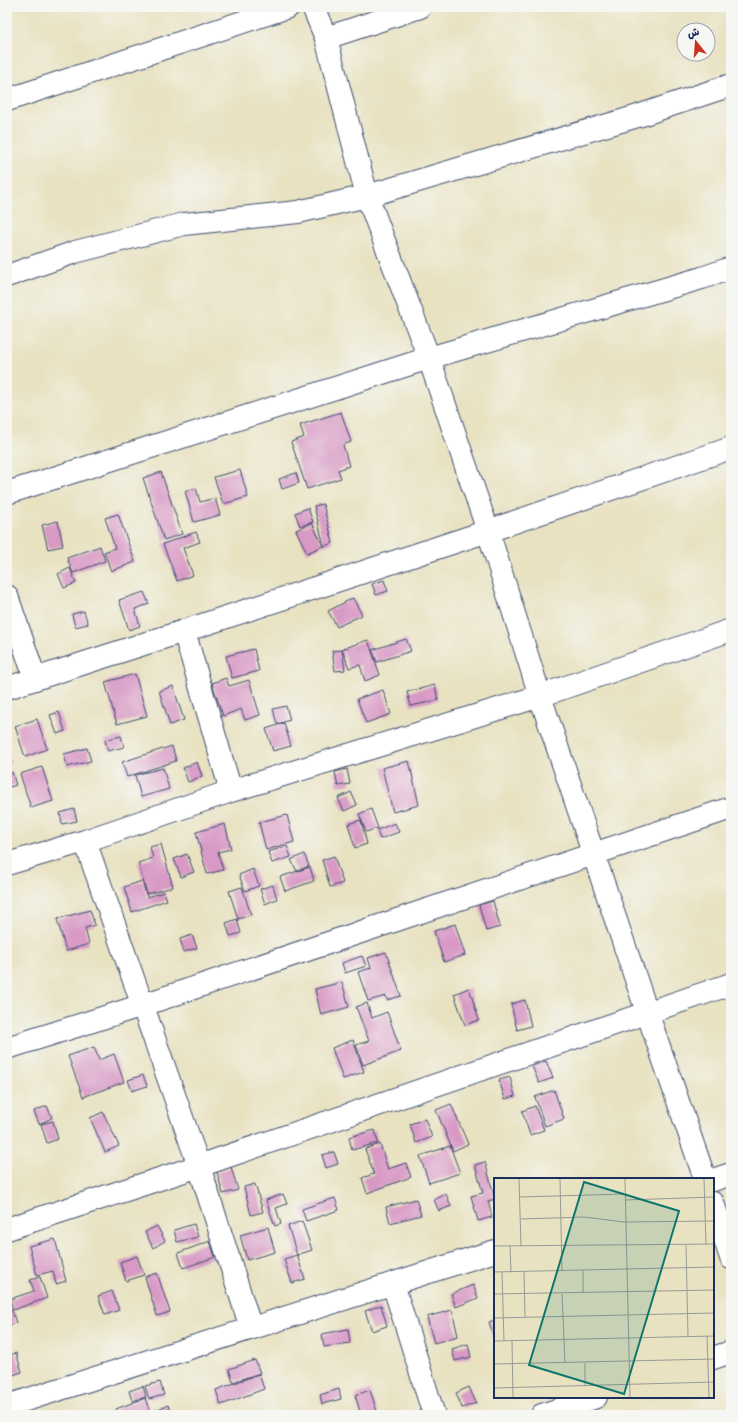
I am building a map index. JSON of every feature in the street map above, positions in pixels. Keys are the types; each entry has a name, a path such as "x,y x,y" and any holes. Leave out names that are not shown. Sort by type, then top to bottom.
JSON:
{"street":[{"path":"7,100 288,7"},
{"path":"313,7 326,38 368,196 429,358 488,532 540,696 705,1178"},
{"path":"326,38 420,7"},
{"path":"7,276 75,252 184,224 298,212 368,196 631,119 731,85"},
{"path":"7,493 429,358 694,281 731,268"},
{"path":"7,688 488,532 731,448"},
{"path":"7,596 35,678"},
{"path":"7,864 85,841 231,791 540,696 731,630"},
{"path":"184,631 231,791"},
{"path":"7,1048 143,1005 731,808"},
{"path":"85,841 199,1166 251,1328"},
{"path":"7,1229 199,1166 731,984"},
{"path":"714,1180 731,1174"},
{"path":"714,1206 731,1258"},
{"path":"7,1406 494,1251"},
{"path":"393,1284 434,1415"},
{"path":"714,1358 731,1352"},
{"path":"542,1415 593,1398"}],"building":[{"path":"341,412 351,442 343,445 349,466 338,470 341,478 307,489 291,442 304,437 300,425"},
{"path":"240,470 248,497 223,504 214,477"},
{"path":"161,472 182,534 164,540 143,478"},
{"path":"296,473 299,483 282,489 279,479"},
{"path":"196,488 200,502 215,498 220,515 194,522 185,491"},
{"path":"323,504 333,543 324,546 314,506"},
{"path":"308,508 313,522 300,526 295,513"},
{"path":"118,514 135,562 111,571 104,552 115,548 105,518"},
{"path":"58,521 63,546 48,549 42,525"},
{"path":"312,523 323,546 307,553 296,530"},
{"path":"196,532 200,542 183,548 193,575 177,581 163,544"},
{"path":"100,546 105,561 73,573 67,558"},
{"path":"70,568 76,583 64,588 58,574"},
{"path":"384,580 388,591 376,595 372,584"},
{"path":"144,592 149,604 135,609 140,626 129,630 119,600"},
{"path":"353,598 362,615 337,627 328,611"},
{"path":"84,611 88,624 75,627 72,614"},
{"path":"406,639 411,651 377,662 372,650"},
{"path":"368,640 380,675 365,681 360,665 349,668 342,649"},
{"path":"254,649 259,671 232,678 226,656"},
{"path":"342,650 345,670 335,671 332,651"},
{"path":"135,674 147,716 117,724 105,682"},
{"path":"226,678 229,686 249,680 260,715 245,720 241,709 223,716 212,683"},
{"path":"435,685 438,700 411,706 407,692"},
{"path":"173,686 184,720 170,725 159,691"},
{"path":"383,690 391,714 366,723 357,699"},
{"path":"286,706 290,720 277,724 273,709"},
{"path":"59,712 65,731 57,734 50,715"},
{"path":"37,719 47,749 25,757 15,726"},
{"path":"284,723 291,746 273,751 266,729"},
{"path":"121,736 124,747 108,751 105,740"},
{"path":"172,746 176,761 127,777 122,762"},
{"path":"87,748 91,761 67,767 64,754"},
{"path":"7,752 11,763 7,765"},
{"path":"409,761 419,805 393,812 382,768"},
{"path":"197,762 202,776 188,782 183,768"},
{"path":"42,767 53,801 31,808 20,774"},
{"path":"163,768 169,789 141,797 135,775"},
{"path":"347,769 350,784 338,786 335,772"},
{"path":"12,772 16,785 7,788 7,773"},
{"path":"351,792 357,805 344,811 338,798"},
{"path":"74,809 77,821 62,824 60,813"},
{"path":"371,809 378,828 366,832 359,814"},
{"path":"287,815 294,842 266,850 259,822"},
{"path":"361,820 367,844 355,848 348,824"},
{"path":"395,823 399,832 380,839 377,830"},
{"path":"225,824 231,849 218,852 223,870 207,874 196,832"},
{"path":"161,844 173,887 147,894 138,863 153,858 150,847"},
{"path":"287,846 291,857 272,863 268,852"},
{"path":"187,854 194,872 181,877 174,859"},
{"path":"304,854 309,866 297,871 291,860"},
{"path":"334,856 343,883 330,887 322,860"},
{"path":"310,867 314,881 285,891 280,877"},
{"path":"253,869 259,886 245,891 239,875"},
{"path":"142,881 147,897 164,892 167,900 132,912 124,887"},
{"path":"273,885 277,899 265,904 260,889"},
{"path":"242,887 251,915 238,919 229,891"},
{"path":"493,901 500,927 486,931 479,905"},
{"path":"90,910 95,925 85,928 89,944 66,951 57,919"},
{"path":"237,919 241,933 230,936 226,923"},
{"path":"455,924 465,955 444,962 434,931"},
{"path":"192,935 197,948 184,952 180,939"},
{"path":"386,952 401,996 387,1000 386,996 368,1001 358,972 371,968 368,958"},
{"path":"362,956 366,966 345,973 342,963"},
{"path":"342,982 349,1007 321,1015 315,989"},
{"path":"469,988 479,1020 465,1025 454,994"},
{"path":"525,1000 531,1026 517,1030 511,1004"},
{"path":"367,1003 372,1018 387,1012 401,1051 363,1065 356,1045 369,1041 356,1007"},
{"path":"353,1040 364,1072 343,1079 332,1048"},
{"path":"94,1047 99,1060 114,1054 124,1082 83,1097 68,1056"},
{"path":"546,1061 553,1078 539,1083 532,1066"},
{"path":"143,1075 147,1086 132,1091 128,1080"},
{"path":"510,1077 515,1096 505,1099 499,1080"},
{"path":"554,1090 564,1119 545,1126 535,1097"},
{"path":"451,1104 468,1144 453,1151 436,1110"},
{"path":"47,1106 52,1118 39,1124 34,1111"},
{"path":"535,1106 544,1130 530,1135 522,1111"},
{"path":"103,1112 119,1146 105,1152 90,1118"},
{"path":"425,1119 432,1137 416,1143 410,1124"},
{"path":"53,1121 58,1139 47,1143 41,1124"},
{"path":"375,1130 378,1143 352,1150 349,1137"},
{"path":"380,1144 388,1169 406,1163 411,1177 367,1193 362,1178 374,1174 365,1149"},
{"path":"450,1146 460,1173 429,1183 420,1156"},
{"path":"334,1152 338,1164 326,1168 322,1155"},
{"path":"485,1162 494,1195 494,1199 488,1201 492,1217 478,1221 471,1196 483,1193 475,1165"},
{"path":"231,1167 238,1190 223,1194 217,1172"},
{"path":"255,1184 263,1212 251,1215 244,1187"},
{"path":"283,1194 287,1204 276,1208 281,1224 275,1226 266,1200"},
{"path":"446,1194 451,1206 439,1211 434,1200"},
{"path":"335,1198 339,1210 306,1221 302,1209"},
{"path":"416,1199 421,1215 390,1223 386,1207"},
{"path":"302,1221 312,1250 297,1255 288,1226"},
{"path":"194,1224 198,1237 177,1242 174,1230"},
{"path":"157,1226 165,1241 153,1248 145,1232"},
{"path":"268,1227 275,1252 247,1260 240,1235"},
{"path":"55,1239 66,1281 56,1284 53,1271 37,1275 29,1246"},
{"path":"210,1241 215,1257 183,1268 178,1253"},
{"path":"297,1255 305,1279 292,1283 284,1259"},
{"path":"137,1256 144,1275 126,1281 120,1262"},
{"path":"157,1273 170,1312 157,1316 145,1277"},
{"path":"40,1277 47,1298 13,1310 10,1299 34,1291 30,1280"},
{"path":"473,1285 478,1298 456,1307 451,1294"},
{"path":"112,1291 119,1310 105,1315 98,1296"},
{"path":"381,1305 387,1326 372,1331 365,1311"},
{"path":"12,1310 16,1323 7,1326 7,1311"},
{"path":"452,1310 458,1336 434,1343 427,1317"},
{"path":"494,1320 494,1338 489,1322"},
{"path":"348,1329 350,1343 324,1347 322,1334"},
{"path":"468,1344 471,1357 455,1361 452,1349"},
{"path":"16,1353 22,1372 7,1377 7,1356"},
{"path":"255,1360 260,1373 233,1382 229,1369"},
{"path":"259,1374 264,1389 221,1405 216,1390"},
{"path":"160,1382 164,1395 149,1399 145,1386"},
{"path":"143,1386 146,1397 132,1401 129,1391"},
{"path":"469,1387 476,1403 462,1408 456,1393"},
{"path":"339,1389 341,1399 322,1404 320,1395"},
{"path":"370,1390 378,1415 361,1415 355,1395"},
{"path":"145,1398 151,1415 118,1415 116,1409"},
{"path":"168,1405 171,1415 154,1415 153,1411"}]}
